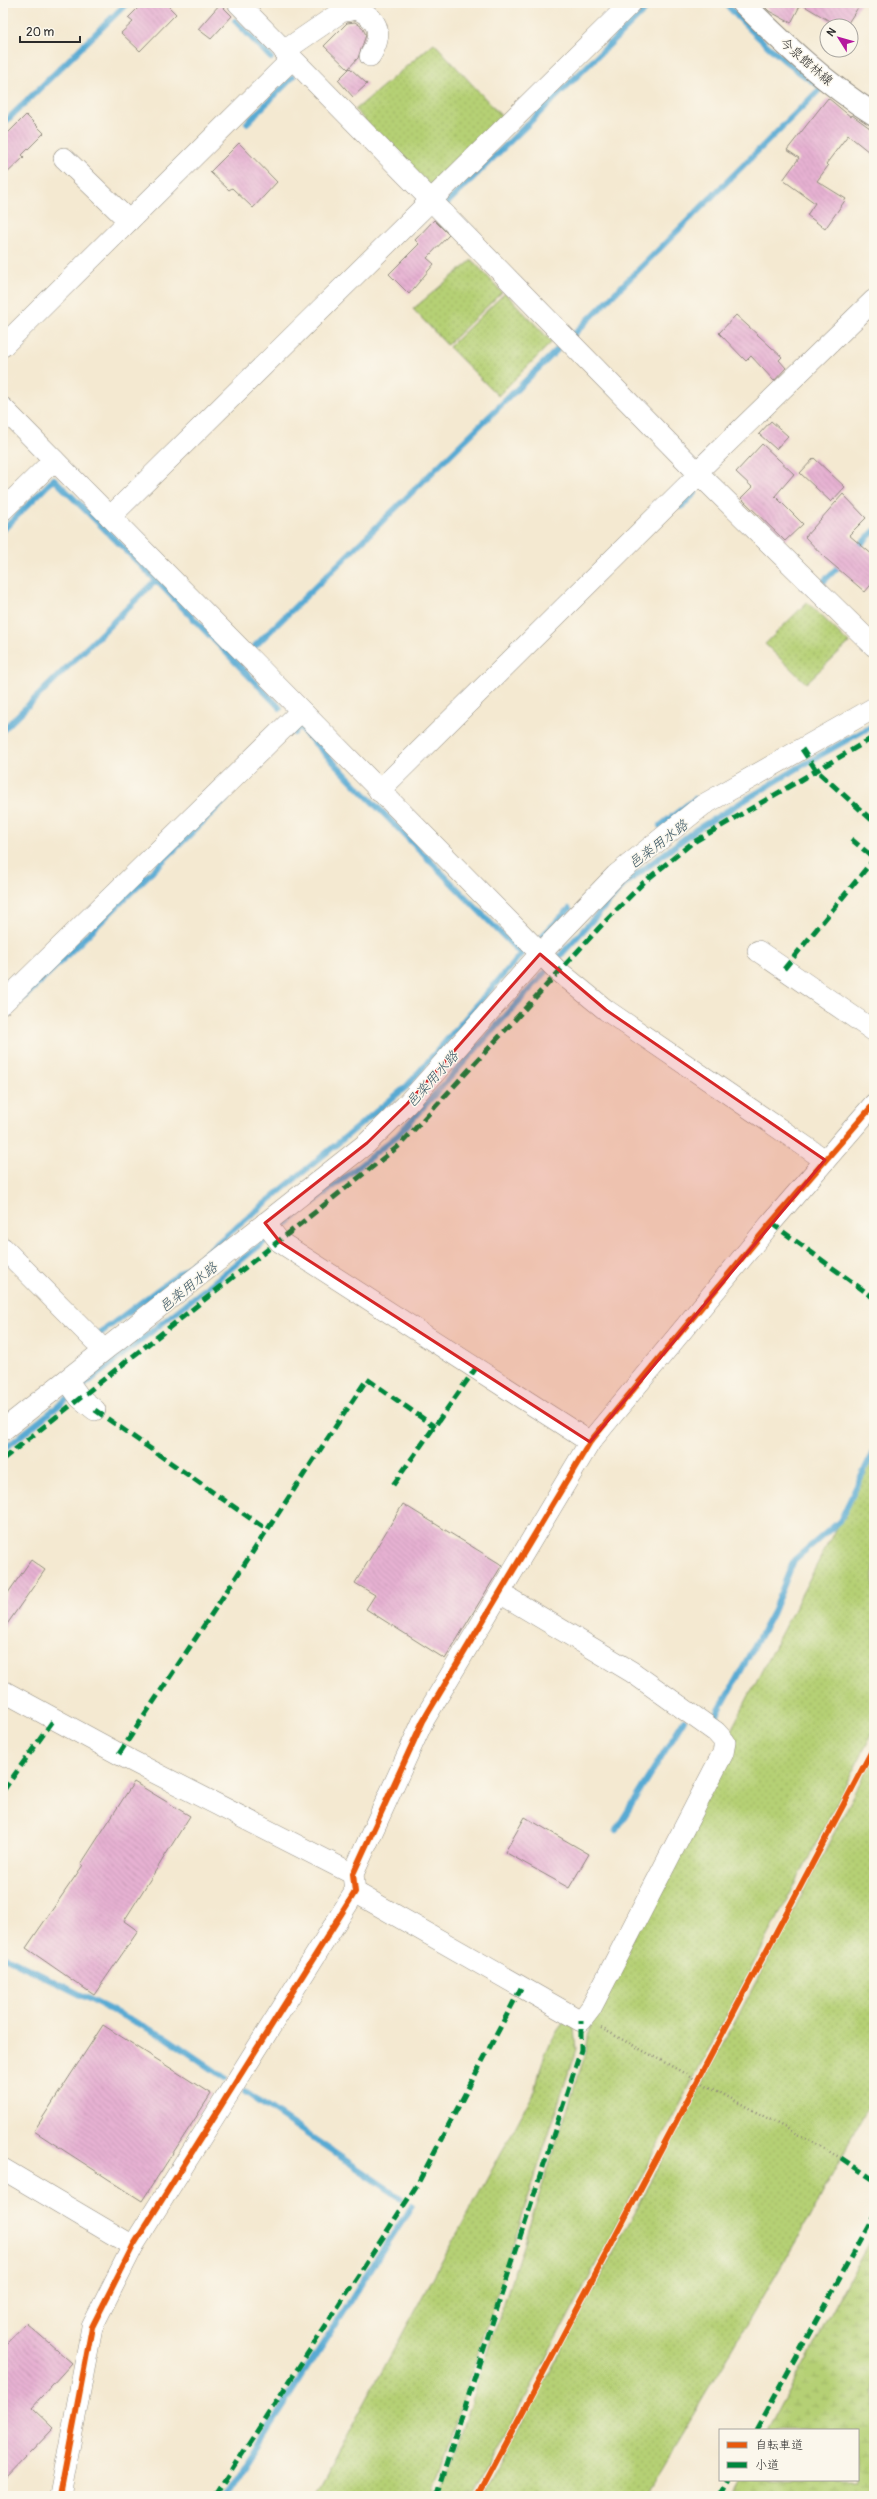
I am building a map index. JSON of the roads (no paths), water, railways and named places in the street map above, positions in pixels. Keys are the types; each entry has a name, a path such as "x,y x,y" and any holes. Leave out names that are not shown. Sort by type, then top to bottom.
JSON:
{"main road":[{"name":"今泉館林線","path":"743,3 807,63 874,114"}],"street":[{"path":"238,3 698,473 874,646"},
{"path":"110,517 430,199 632,3"},
{"path":"3,346 130,221 288,55 341,12 357,9 372,19 379,36 378,43 370,56"},
{"path":"64,158 130,221"},
{"path":"379,790 874,300"},
{"path":"3,408 547,961 606,1010 825,1160"},
{"path":"3,510 54,460"},
{"path":"3,1430 72,1387 103,1349 271,1230 367,1143 547,961 616,875 703,805 874,708"},
{"path":"3,1003 301,711"},
{"path":"758,951 874,1031"},
{"path":"60,2496 92,2327 133,2246 354,1883 423,1721 590,1442 825,1160 874,1104"},
{"path":"271,1230 590,1442"},
{"path":"3,1248 103,1349"},
{"path":"72,1387 95,1410"},
{"path":"3,1691 130,1760 340,1869 354,1883 589,2023 591,2008 723,1753 725,1742 716,1732 632,1672 500,1593"},
{"path":"3,2169 133,2246"}],"waterway":[{"path":"3,124 127,3"},
{"path":"448,202 652,3"},
{"path":"725,3 768,46 791,66 816,84"},
{"path":"235,21 271,58"},
{"path":"247,123 293,77"},
{"path":"573,335 821,88"},
{"path":"255,646 557,350"},
{"path":"3,530 54,479 156,580 280,708"},
{"path":"681,507 695,493"},
{"path":"855,550 874,531"},
{"path":"820,585 843,562"},
{"path":"3,730 156,580"},
{"name":"邑楽用水路","path":"3,1450 398,1135 626,883 697,829 803,765 874,725"},
{"path":"99,1334 187,1268 407,1086 521,954 299,727 294,733"},
{"path":"3,1018 226,799"},
{"path":"660,826 695,799"},
{"path":"542,936 569,909"},
{"path":"708,1715 713,1718 716,1716 772,1614 794,1560 840,1521 874,1450"},
{"path":"616,1830 684,1720"},
{"path":"3,1956 167,2038 225,2078"},
{"path":"245,2092 401,2198"},
{"path":"225,2496 412,2205"}]}
